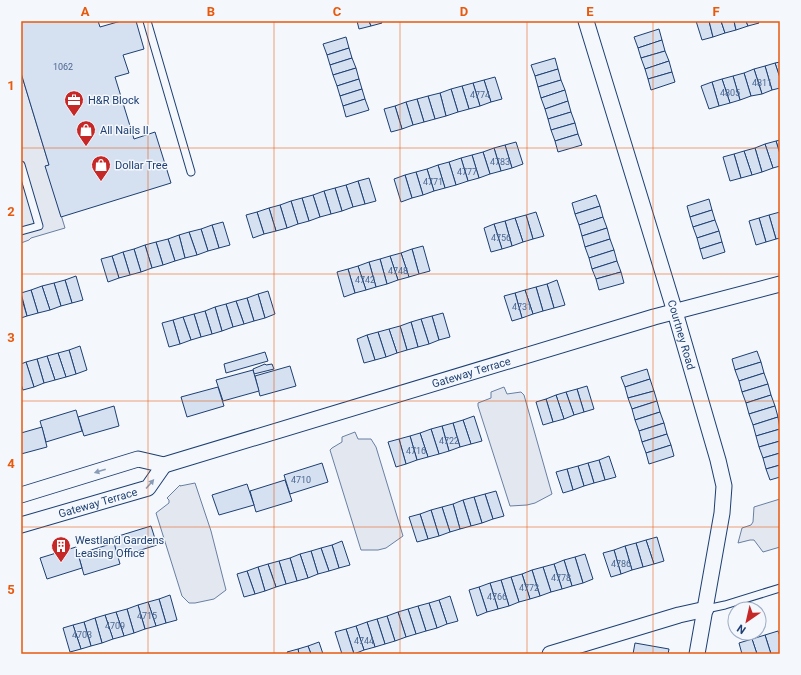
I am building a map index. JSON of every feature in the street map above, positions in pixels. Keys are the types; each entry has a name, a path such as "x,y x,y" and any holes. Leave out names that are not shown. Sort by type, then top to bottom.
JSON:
{"street":[{"name":"Courtney Road","path":"586,21 675,312 718,460 724,486 722,513 697,654"},
{"name":"Gateway Terrace","path":"21,526 148,488 164,466 675,312 780,284"},
{"path":"21,495 138,459 164,466"},
{"path":"550,654 680,615 706,609"}],"lane":[{"path":"147,21 191,172"},
{"path":"21,165 24,189 39,226 21,231"},
{"path":"706,609 725,605 780,588"}],"shaded area":[{"path":"21,73 49,165 46,166 65,228 31,238 21,243"},
{"path":"504,387 507,394 521,392 524,395 552,494 535,503 527,505 510,506 478,406 478,403 491,398 491,392"},
{"path":"355,432 358,439 371,439 376,447 403,536 386,548 378,550 361,550 330,450 342,442 342,437"},
{"path":"195,483 211,531 226,590 214,599 189,603 182,596 156,513 169,503 167,498 180,485"},
{"path":"780,499 780,547 763,552 754,540 738,543 742,528 751,525 753,522 754,507"}],"building":[{"path":"21,21 98,21 100,27 121,21 136,21 144,49 123,55 129,73 115,77 134,139 155,132 171,183 61,217 45,166 49,165 21,73"},
{"path":"357,21 369,21 371,26 359,29"},
{"path":"369,21 381,21 382,23 371,26"},
{"path":"696,21 709,21 713,37 702,40"},
{"path":"709,21 721,21 725,33 713,37"},
{"path":"721,21 734,21 736,30 725,33"},
{"path":"734,21 746,21 748,26 736,30"},
{"path":"746,21 758,21 759,23 748,26"},
{"path":"659,29 662,40 638,48 634,37"},
{"path":"346,37 349,48 327,55 323,44"},
{"path":"662,40 665,51 641,58 638,48"},
{"path":"349,48 352,58 330,65 327,55"},
{"path":"665,51 669,61 645,69 641,58"},
{"path":"352,58 356,68 333,75 330,65"},
{"path":"555,58 558,69 535,76 531,65"},
{"path":"669,61 672,72 648,79 645,69"},
{"path":"780,62 780,78 775,63"},
{"path":"775,63 780,78 780,88 772,90 765,66"},
{"path":"765,66 772,90 762,94 754,69"},
{"path":"356,68 359,79 337,86 333,75"},
{"path":"558,69 561,80 538,87 535,76"},
{"path":"754,69 762,94 751,96 744,73"},
{"path":"672,72 675,82 651,90 648,79"},
{"path":"744,73 751,96 740,100 733,76"},
{"path":"733,76 740,100 730,103 722,79"},
{"path":"495,77 502,99 491,102 484,80"},
{"path":"359,79 362,89 340,96 337,86"},
{"path":"722,79 730,103 719,106 712,82"},
{"path":"484,80 491,102 480,106 473,83"},
{"path":"561,80 565,90 541,98 538,87"},
{"path":"712,82 719,106 709,109 701,86"},
{"path":"473,83 480,106 469,109 462,86"},
{"path":"462,86 469,109 458,112 451,89"},
{"path":"362,89 365,99 343,106 340,96"},
{"path":"451,89 458,112 446,116 440,93"},
{"path":"565,90 568,101 545,109 541,98"},
{"path":"440,93 446,116 435,119 428,96"},
{"path":"428,96 435,119 424,122 417,99"},
{"path":"365,99 369,110 346,117 343,106"},
{"path":"417,99 424,122 413,125 406,102"},
{"path":"568,101 571,112 548,119 545,109"},
{"path":"406,102 413,125 402,129 395,106"},
{"path":"395,106 402,129 391,132 384,109"},
{"path":"571,112 575,123 551,130 548,119"},
{"path":"575,123 578,134 555,141 551,130"},
{"path":"578,134 582,145 558,152 555,141"},
{"path":"780,140 780,154 776,141"},
{"path":"776,141 780,154 780,166 773,168 765,144"},
{"path":"516,142 523,164 512,168 505,145"},
{"path":"765,144 773,168 762,172 755,148"},
{"path":"505,145 512,168 501,171 494,148"},
{"path":"494,148 501,171 490,174 483,152"},
{"path":"755,148 762,172 752,175 744,151"},
{"path":"744,151 752,175 741,178 734,154"},
{"path":"483,152 490,174 479,178 472,155"},
{"path":"734,154 741,178 730,181 723,157"},
{"path":"472,155 479,178 468,181 461,158"},
{"path":"461,158 468,181 456,185 449,162"},
{"path":"449,162 456,185 445,188 438,165"},
{"path":"438,165 445,188 434,191 427,169"},
{"path":"427,169 434,191 423,195 416,172"},
{"path":"416,172 423,195 412,198 405,175"},
{"path":"405,175 412,198 401,202 394,179"},
{"path":"369,178 376,201 365,204 358,181"},
{"path":"358,181 365,204 353,207 346,185"},
{"path":"346,185 353,207 342,211 335,188"},
{"path":"335,188 342,211 331,214 324,191"},
{"path":"324,191 331,214 320,217 313,195"},
{"path":"313,195 320,217 309,221 302,198"},
{"path":"596,195 600,206 575,214 572,203"},
{"path":"302,198 309,221 298,224 291,201"},
{"path":"709,199 712,210 690,217 687,206"},
{"path":"291,201 298,224 287,228 280,205"},
{"path":"280,205 287,228 276,231 269,208"},
{"path":"600,206 603,217 579,225 575,214"},
{"path":"269,208 276,231 264,234 257,212"},
{"path":"712,210 715,220 693,227 690,217"},
{"path":"257,212 264,234 253,238 246,215"},
{"path":"536,212 544,236 533,239 526,215"},
{"path":"780,212 780,238 776,239 769,215"},
{"path":"526,215 533,239 523,242 515,218"},
{"path":"769,215 776,239 766,242 759,218"},
{"path":"603,217 607,228 582,236 579,225"},
{"path":"515,218 523,242 512,246 505,221"},
{"path":"759,218 766,242 756,245 749,221"},
{"path":"715,220 719,231 697,238 693,227"},
{"path":"505,221 512,246 502,249 494,224"},
{"path":"223,222 230,245 219,248 212,225"},
{"path":"494,224 502,249 491,252 484,228"},
{"path":"212,225 219,248 208,251 201,229"},
{"path":"607,228 610,239 585,247 582,236"},
{"path":"201,229 208,251 197,255 189,232"},
{"path":"719,231 722,242 700,249 697,238"},
{"path":"189,232 197,255 185,258 179,235"},
{"path":"179,235 185,258 175,261 168,239"},
{"path":"168,239 175,261 163,265 156,242"},
{"path":"610,239 614,250 589,258 585,247"},
{"path":"156,242 163,265 152,268 145,245"},
{"path":"722,242 725,252 703,259 700,249"},
{"path":"145,245 152,268 141,272 134,249"},
{"path":"423,246 430,271 419,274 412,249"},
{"path":"134,249 141,272 130,275 123,252"},
{"path":"412,249 419,274 409,277 401,253"},
{"path":"614,250 617,261 592,269 589,258"},
{"path":"123,252 130,275 119,278 112,256"},
{"path":"401,253 409,277 398,280 390,256"},
{"path":"112,256 119,278 108,282 101,259"},
{"path":"390,256 398,280 387,284 380,259"},
{"path":"380,259 387,284 376,287 369,262"},
{"path":"617,261 621,272 596,279 592,269"},
{"path":"369,262 376,287 366,290 358,266"},
{"path":"358,266 366,290 355,293 348,269"},
{"path":"348,269 355,293 344,297 337,272"},
{"path":"621,272 624,283 599,290 596,279"},
{"path":"76,276 83,300 72,303 65,280"},
{"path":"65,280 72,303 61,306 54,283"},
{"path":"557,280 565,305 554,308 547,284"},
{"path":"54,283 61,306 50,310 42,286"},
{"path":"547,284 554,308 543,311 536,287"},
{"path":"42,286 50,310 38,313 31,290"},
{"path":"536,287 543,311 533,314 525,290"},
{"path":"31,290 38,313 27,316 21,293"},
{"path":"525,290 533,314 522,318 515,293"},
{"path":"268,291 275,314 265,318 258,294"},
{"path":"515,293 522,318 512,321 504,296"},
{"path":"258,294 265,318 254,321 247,298"},
{"path":"21,296 27,316 21,318"},
{"path":"247,298 254,321 244,324 236,301"},
{"path":"236,301 244,324 233,327 226,304"},
{"path":"226,304 233,327 222,331 215,307"},
{"path":"215,307 222,331 212,334 205,311"},
{"path":"205,311 212,334 201,337 194,314"},
{"path":"443,313 450,337 439,340 432,316"},
{"path":"194,314 201,337 191,340 183,317"},
{"path":"432,316 439,340 429,344 421,319"},
{"path":"183,317 191,340 180,344 173,320"},
{"path":"421,319 429,344 418,347 411,322"},
{"path":"173,320 180,344 169,347 162,323"},
{"path":"411,322 418,347 407,350 400,326"},
{"path":"400,326 407,350 397,353 389,329"},
{"path":"389,329 397,353 386,357 378,332"},
{"path":"378,332 386,357 375,360 367,335"},
{"path":"367,335 375,360 364,363 357,339"},
{"path":"80,346 87,370 76,374 69,350"},
{"path":"69,350 76,374 66,377 58,353"},
{"path":"757,351 761,362 735,370 732,359"},
{"path":"265,352 268,361 226,373 224,364"},
{"path":"58,353 66,377 55,380 47,356"},
{"path":"47,356 55,380 44,383 37,359"},
{"path":"37,359 44,383 34,387 26,362"},
{"path":"26,362 34,387 23,390 21,384 21,364"},
{"path":"761,362 764,373 739,381 735,370"},
{"path":"265,364 272,364 274,369 254,374 253,369"},
{"path":"290,366 296,386 260,396 255,376"},
{"path":"647,369 650,379 625,387 621,377"},
{"path":"253,370 259,391 223,401 216,380"},
{"path":"764,373 768,384 742,392 739,381"},
{"path":"650,379 654,391 628,398 625,387"},
{"path":"768,384 771,395 746,403 742,392"},
{"path":"587,386 594,409 584,412 577,389"},
{"path":"218,387 224,406 187,417 181,397"},
{"path":"577,389 584,412 574,415 566,392"},
{"path":"654,391 657,401 632,409 628,398"},
{"path":"566,392 574,415 564,419 556,395"},
{"path":"556,395 564,419 553,422 546,399"},
{"path":"771,395 775,406 749,414 746,403"},
{"path":"546,399 553,422 543,425 536,402"},
{"path":"657,401 660,412 635,420 632,409"},
{"path":"114,406 119,426 84,436 78,417"},
{"path":"775,406 778,417 753,425 749,414"},
{"path":"76,410 82,431 46,442 40,421"},
{"path":"660,412 664,423 639,431 635,420"},
{"path":"474,416 482,441 471,444 463,420"},
{"path":"778,417 780,429 756,436 753,425"},
{"path":"463,420 471,444 460,447 453,423"},
{"path":"453,423 460,447 449,451 442,426"},
{"path":"664,423 667,434 642,442 639,431"},
{"path":"442,426 449,451 439,454 431,429"},
{"path":"42,427 47,447 21,454 21,433"},
{"path":"431,429 439,454 428,457 420,433"},
{"path":"780,429 780,441 759,447 756,436"},
{"path":"420,433 428,457 417,460 410,436"},
{"path":"667,434 671,445 646,453 642,442"},
{"path":"410,436 417,460 406,464 399,439"},
{"path":"399,439 406,464 396,467 388,442"},
{"path":"780,441 780,453 763,458 759,447"},
{"path":"671,445 674,456 649,464 646,453"},
{"path":"780,453 780,465 766,469 763,458"},
{"path":"609,456 616,477 605,480 599,460"},
{"path":"599,460 605,480 594,483 588,463"},
{"path":"322,463 328,482 290,494 284,475"},
{"path":"588,463 594,483 584,486 578,466"},
{"path":"780,465 780,477 770,480 766,469"},
{"path":"578,466 584,486 573,490 567,469"},
{"path":"567,469 573,490 563,493 556,472"},
{"path":"285,480 292,501 256,512 250,491"},
{"path":"247,484 254,505 219,515 212,495"},
{"path":"496,491 504,516 493,519 485,494"},
{"path":"485,494 493,519 482,523 474,497"},
{"path":"474,497 482,523 471,526 463,500"},
{"path":"463,500 471,526 460,529 453,504"},
{"path":"453,504 460,529 450,532 442,507"},
{"path":"442,507 450,532 439,536 431,510"},
{"path":"431,510 439,536 428,539 420,514"},
{"path":"420,514 428,539 417,542 409,517"},
{"path":"151,526 157,545 118,557 112,538"},
{"path":"657,537 664,561 654,564 646,540"},
{"path":"646,540 654,564 643,567 636,543"},
{"path":"342,541 350,565 339,568 332,545"},
{"path":"114,543 120,564 84,575 78,554"},
{"path":"636,543 643,567 632,570 625,546"},
{"path":"332,545 339,568 329,571 321,548"},
{"path":"625,546 632,570 621,574 614,550"},
{"name":"Westland Gardens Leasing Office","path":"76,547 82,568 47,579 40,558"},
{"path":"321,548 329,571 318,574 311,551"},
{"path":"614,550 621,574 611,577 603,553"},
{"path":"311,551 318,574 308,578 300,554"},
{"path":"300,554 308,578 297,581 290,558"},
{"path":"585,554 593,579 583,583 575,557"},
{"path":"575,557 583,583 572,586 564,560"},
{"path":"290,558 297,581 286,584 279,561"},
{"path":"564,560 572,586 562,589 554,564"},
{"path":"279,561 286,584 276,587 268,564"},
{"path":"268,564 276,587 265,591 258,567"},
{"path":"554,564 562,589 551,592 543,567"},
{"path":"258,567 265,591 255,594 247,571"},
{"path":"543,567 551,592 540,596 532,570"},
{"path":"532,570 540,596 530,599 522,574"},
{"path":"247,571 255,594 244,597 237,574"},
{"path":"522,574 530,599 519,602 511,577"},
{"path":"511,577 519,602 509,606 501,580"},
{"path":"501,580 509,606 498,609 490,583"},
{"path":"490,583 498,609 487,612 479,587"},
{"path":"479,587 487,612 477,616 469,590"},
{"path":"170,595 177,620 166,623 159,599"},
{"path":"450,596 458,621 447,624 439,600"},
{"path":"159,599 166,623 156,626 148,602"},
{"path":"439,600 447,624 437,628 429,603"},
{"path":"148,602 156,626 145,629 138,605"},
{"path":"429,603 437,628 426,631 418,606"},
{"path":"138,605 145,629 134,633 127,609"},
{"path":"418,606 426,631 416,634 408,609"},
{"path":"127,609 134,633 124,636 116,612"},
{"path":"408,609 416,634 406,637 398,612"},
{"path":"116,612 124,636 113,639 105,615"},
{"path":"398,612 406,637 395,641 387,616"},
{"path":"105,615 113,639 102,643 95,618"},
{"path":"387,616 395,641 385,644 377,619"},
{"path":"95,618 102,643 91,646 84,622"},
{"path":"377,619 385,644 375,647 367,622"},
{"path":"84,622 91,646 81,649 73,625"},
{"path":"367,622 375,647 364,650 356,626"},
{"path":"73,625 81,649 70,652 63,628"},
{"path":"356,626 364,650 354,654 346,629"},
{"path":"346,629 354,654 342,654 335,632"},
{"path":"778,631 780,636 780,654 771,654 767,641 767,634"},
{"path":"753,641 767,641 771,654 757,654"},
{"path":"753,641 757,654 742,654 739,643"},
{"path":"319,642 323,654 311,654 308,646"},
{"path":"635,643 669,649 668,654 633,654"},
{"path":"308,646 311,654 299,654 298,649"},
{"path":"298,649 299,654 288,654 287,652"}],"place":[{"name":"H&R Block","path":"74,117"},
{"name":"All Nails II","path":"86,147"},
{"name":"Dollar Tree","path":"101,182"},
{"name":"Westland Gardens Leasing Office","path":"61,563"}]}
